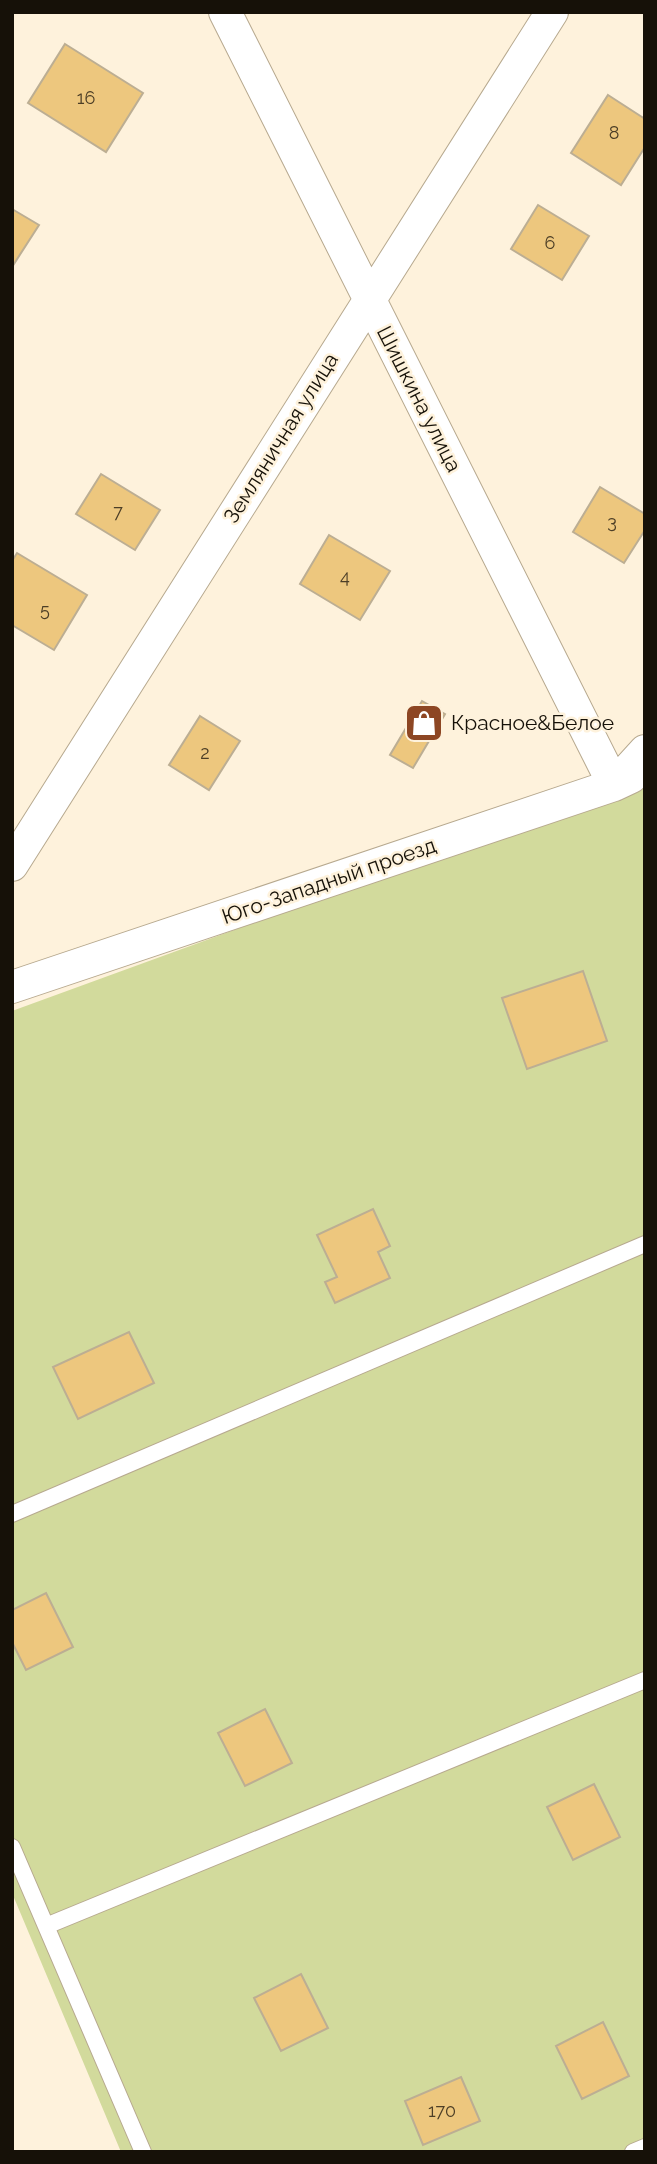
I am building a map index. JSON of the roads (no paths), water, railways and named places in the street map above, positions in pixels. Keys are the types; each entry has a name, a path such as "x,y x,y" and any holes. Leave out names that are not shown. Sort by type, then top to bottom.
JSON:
{"street":[{"name":"Шишкина улица","path":"225,12 614,785"},
{"name":"Земляничная улица","path":"12,865 552,12"},
{"path":"614,785 645,751"},
{"name":"Юго-Западный проезд","path":"12,988 614,785 645,771"}],"lane":[{"path":"12,1514 645,1244"},
{"path":"46,1926 645,1680"},
{"path":"12,1847 143,2152"},
{"path":"634,2152 645,2147"}],"place":[{"name":"Красное&Белое","path":"424,723"}]}
